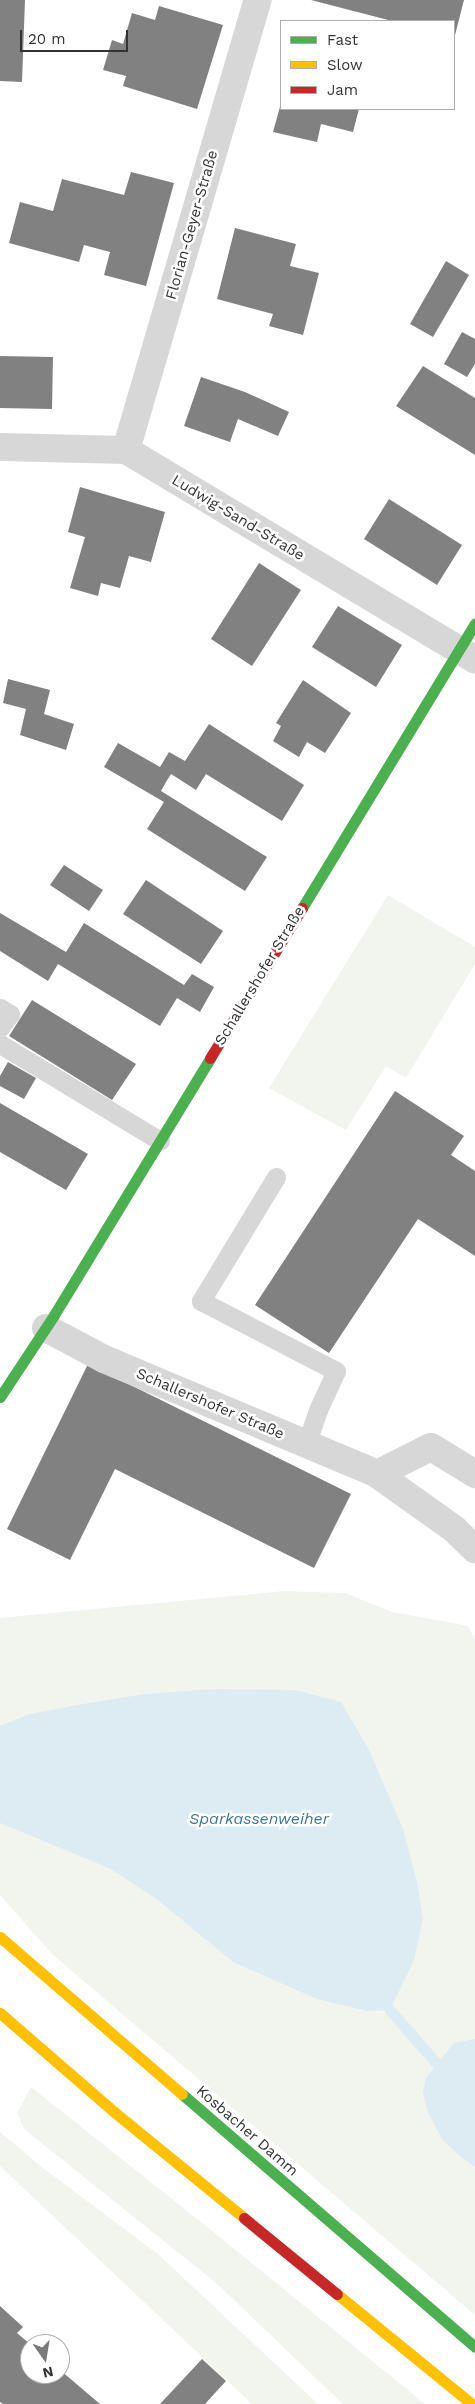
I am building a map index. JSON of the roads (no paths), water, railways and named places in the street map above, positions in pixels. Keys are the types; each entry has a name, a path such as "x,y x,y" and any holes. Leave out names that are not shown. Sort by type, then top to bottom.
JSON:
{"street":[{"name":"Florian-Geyer-Straße","path":"126,450 258,0"},
{"name":"Ludwig-Sand-Straße","path":"0,447 126,450 467,656"},
{"name":"Schallershofer Straße","path":"0,1397 46,1328 160,1141 467,656 475,624"},
{"name":"Schallershofer Straße","path":"46,1328 104,1359 377,1474 454,1529 475,1549"},
{"path":"377,1474 431,1447 475,1474"},
{"name":"Kosbacher Damm","path":"0,1937 475,2347"},
{"path":"0,2013 113,2111 472,2404"}],"lane":[{"path":"0,1008 10,1014 0,1028"},
{"path":"0,1044 160,1141"},
{"path":"276,1177 201,1301 336,1372 318,1410 306,1444"}],"water":[{"name":"Sparkassenweiher","path":"215,1689 295,1690 341,1702 369,1750 403,1829 417,1882 423,1919 414,1960 390,2010 367,2011 317,1999 233,1962 158,1900 109,1868 0,1823 0,1726 30,1714 89,1703 145,1694"},
{"path":"475,2039 475,2167 442,2139 428,2112 423,2093 426,2078 454,2043"}],"waterway":[{"path":"390,2010 436,2063"}]}
